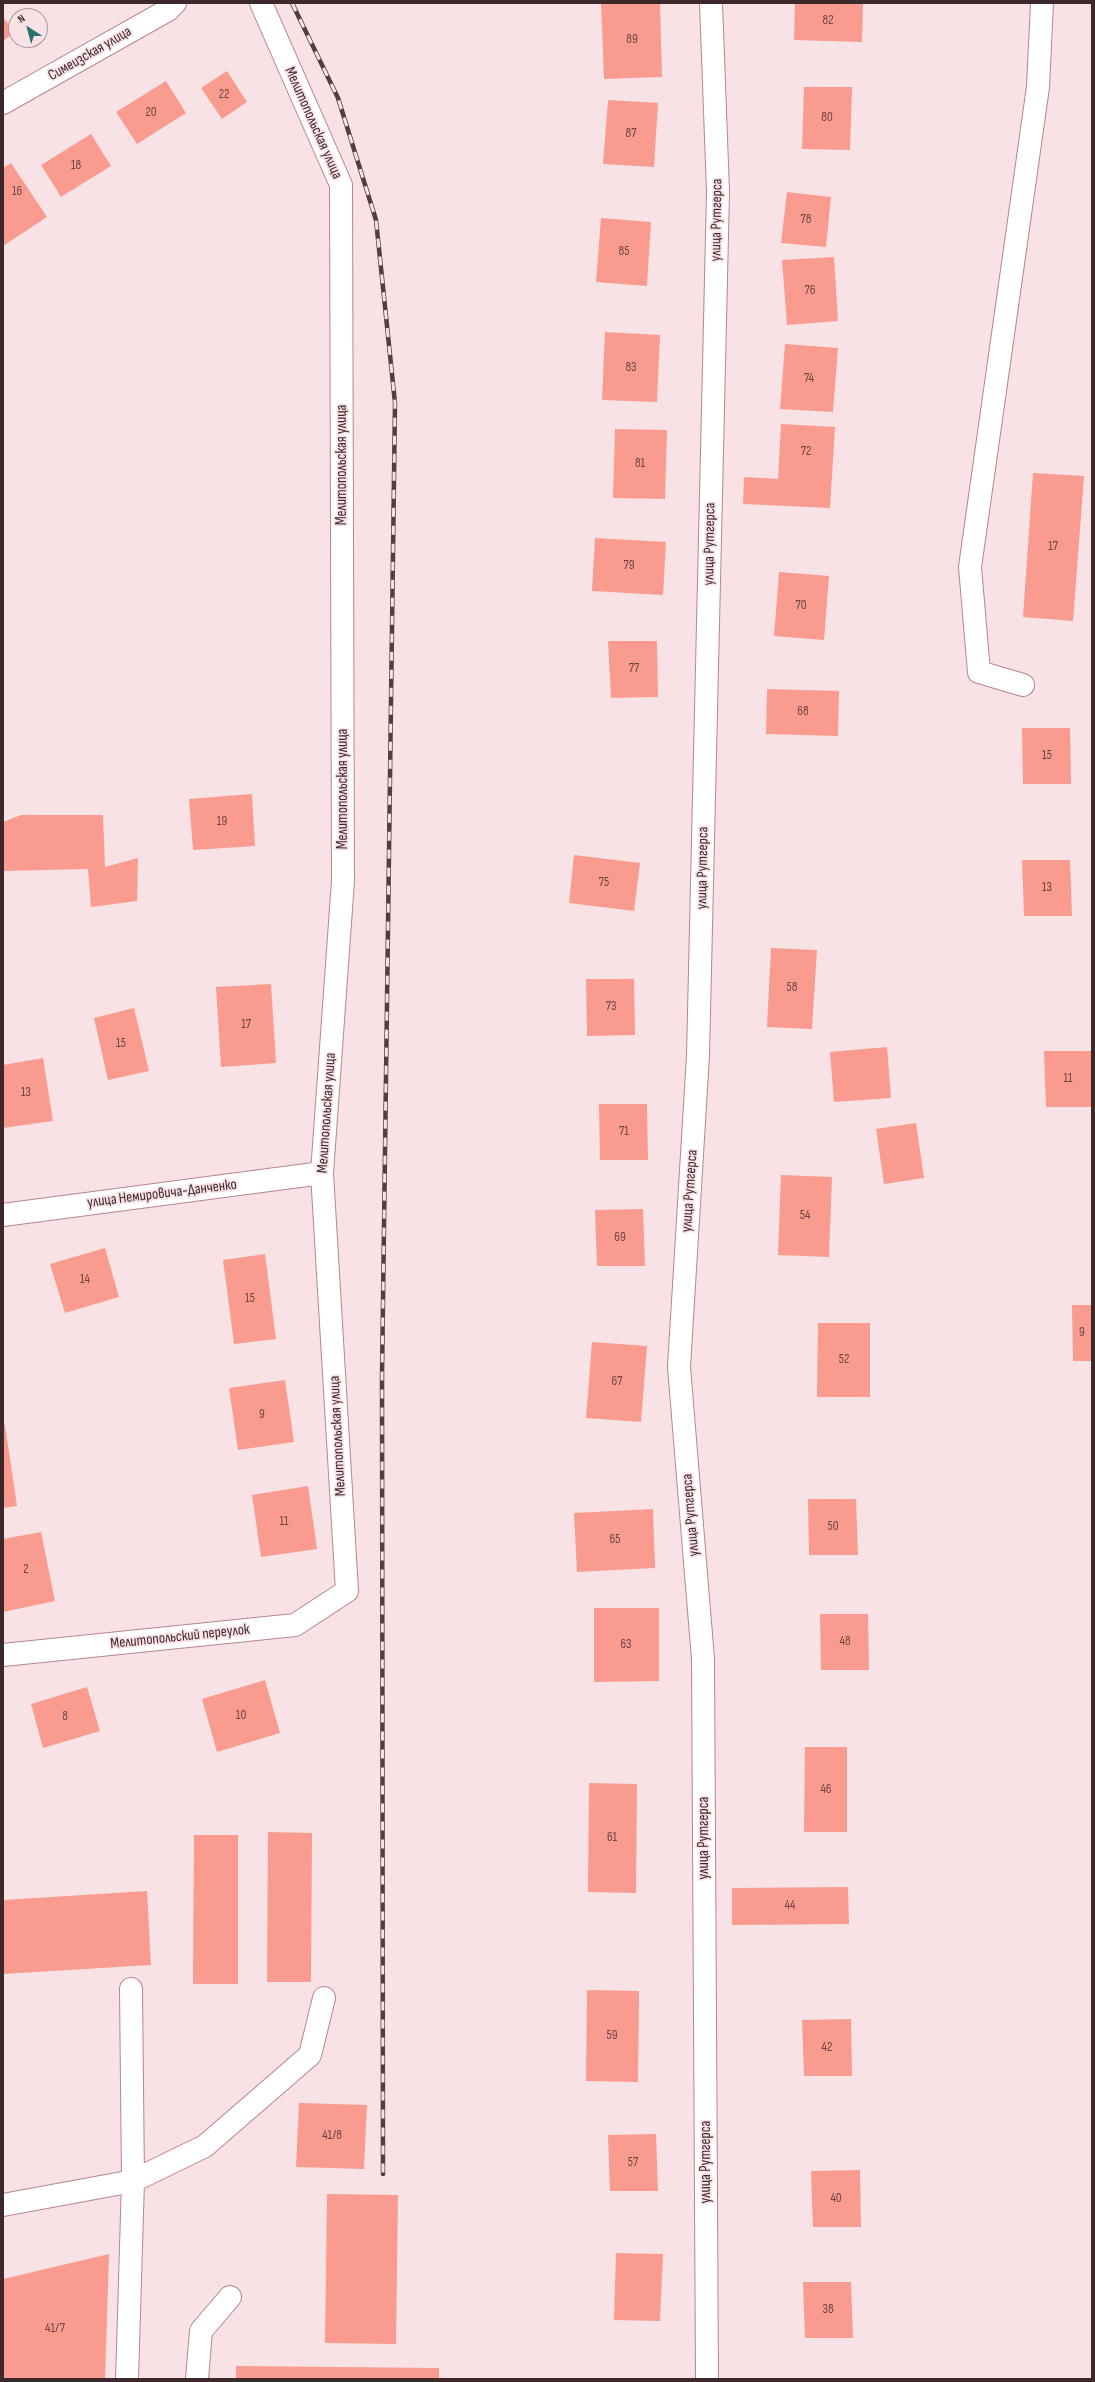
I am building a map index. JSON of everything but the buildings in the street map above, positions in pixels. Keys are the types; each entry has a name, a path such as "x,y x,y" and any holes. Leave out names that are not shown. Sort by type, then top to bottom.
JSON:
{"lane":[{"name":"Симеизская улица","path":"3,103 168,10 175,3"},
{"name":"Мелитопольская улица","path":"261,3 341,186 344,882 322,1173 347,1591"},
{"name":"улица Рутгерса","path":"707,2379 703,1659 679,1367 699,1032 718,192 711,3"},
{"path":"1023,685 979,672 970,567 1038,87 1042,3"},
{"name":"улица Немировича-Данченко","path":"3,1215 322,1173"},
{"name":"Мелитопольский переулок","path":"3,1655 296,1625 347,1591"},
{"path":"127,2379 133,2181 131,1989"},
{"path":"3,2205 133,2181 205,2146 310,2055 324,1998"},
{"path":"197,2379 201,2331 230,2297"}],"railway":[{"path":"292,3 338,98 376,220 395,403 382,1376 383,2174"}]}
